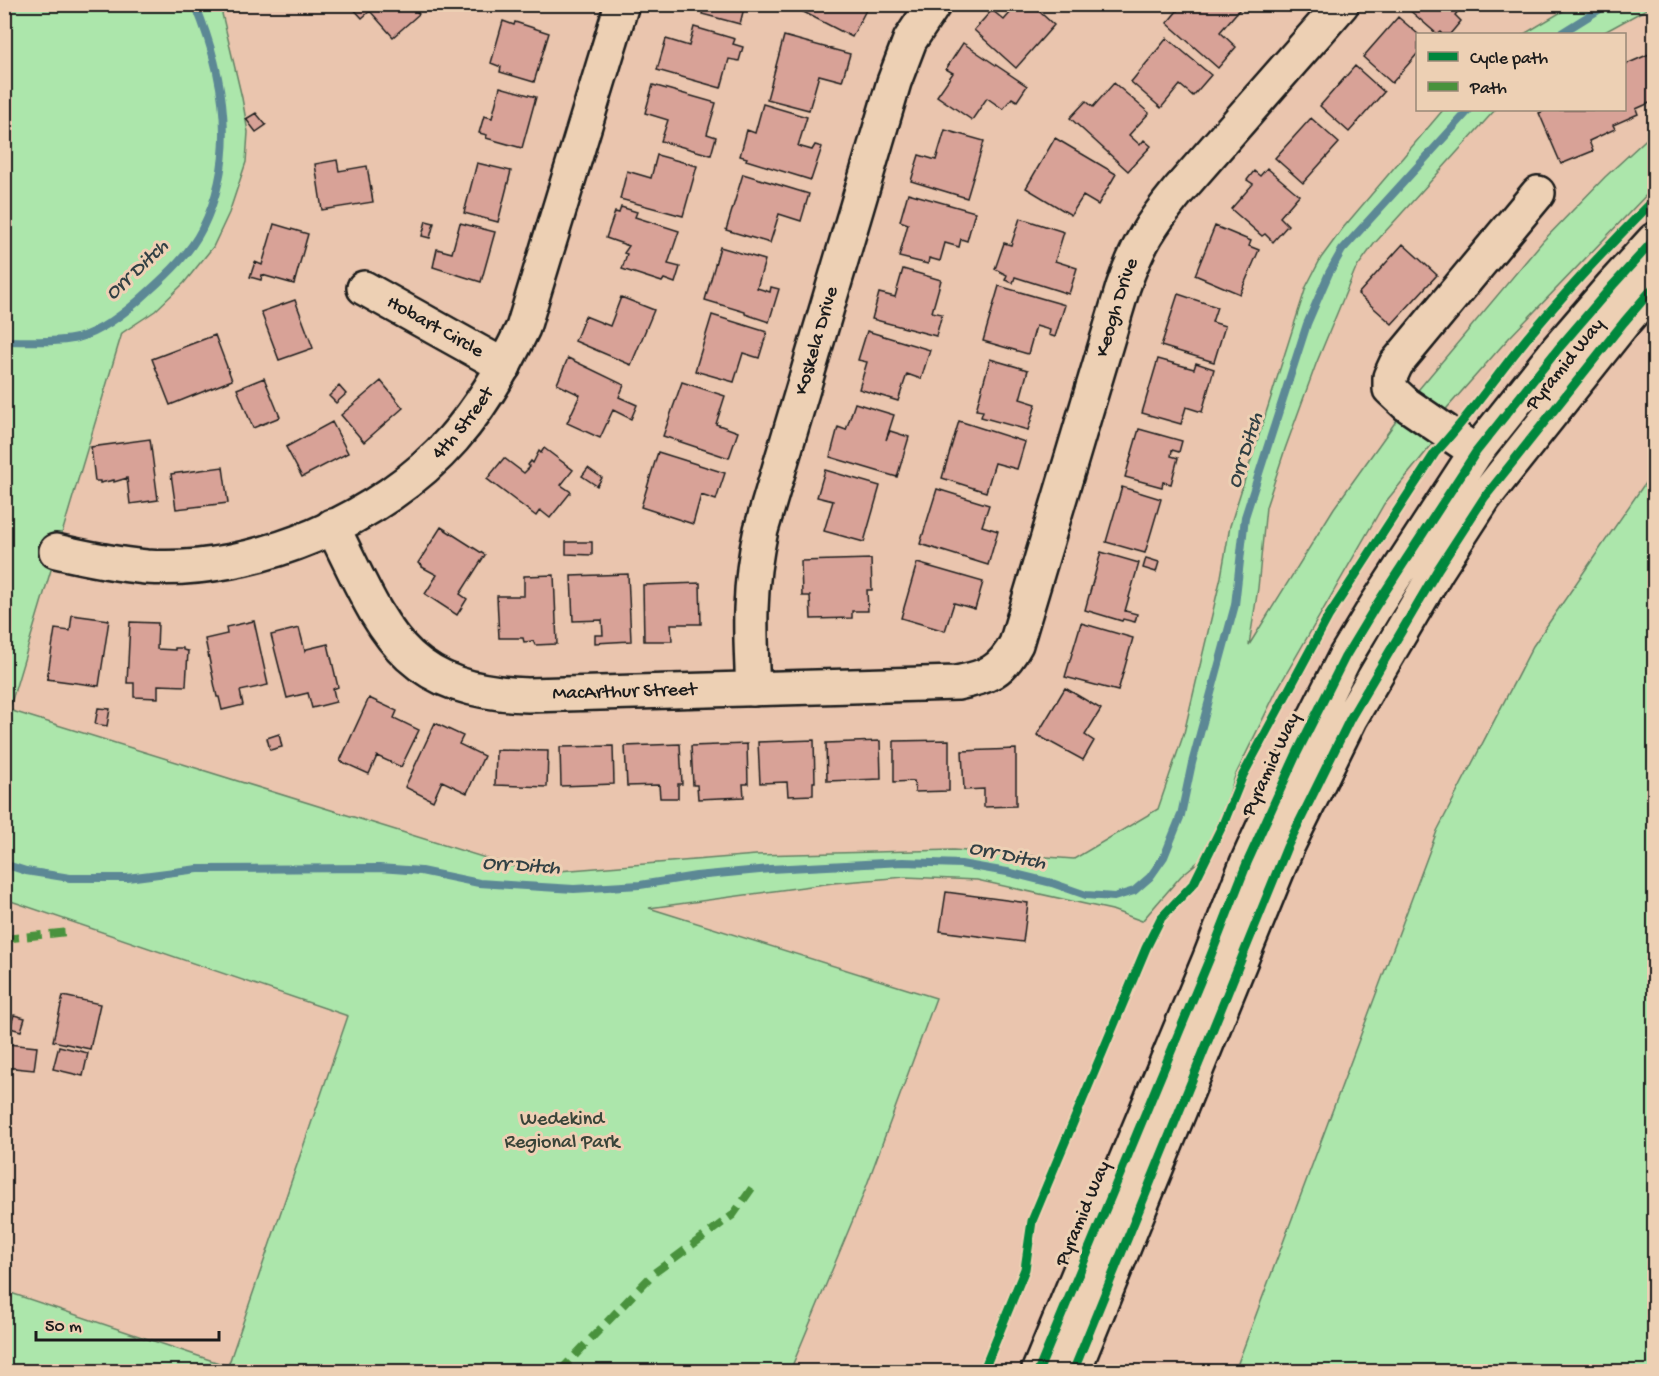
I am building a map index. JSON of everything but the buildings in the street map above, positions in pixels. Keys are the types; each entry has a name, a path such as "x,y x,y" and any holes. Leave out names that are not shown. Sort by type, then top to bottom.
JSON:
{"street":[{"name":"4th Street","path":"56,551 84,558 147,567 186,567 225,562 265,553 332,526 378,502 427,465 474,414 504,366 523,328 622,4"},
{"name":"Koskela Drive","path":"753,688 751,588 761,530 894,82 910,40 934,4"},
{"name":"Keogh Drive","path":"999,669 1008,659 1022,626 1123,287 1143,238 1154,220 1178,191 1342,4"},
{"path":"1476,452 1406,404 1390,389 1390,377 1396,364 1538,192"},
{"name":"Pyramid Way","path":"1038,1371 1247,863 1296,755 1351,648 1476,452 1565,341 1654,240"},
{"name":"Pyramid Way","path":"1073,1371 1287,847 1350,719 1438,569 1484,498 1623,322 1654,287"},
{"name":"Hobart Circle","path":"364,288 504,366"},
{"name":"MacArthur Street","path":"332,526 382,626 400,648 422,666 446,681 471,689 498,694 528,695 957,683 981,679 999,669"}],"green space":[{"path":"1654,4 1603,33 1526,33 1573,5"},
{"name":"Wedekind Regional Park","path":"5,5 220,5 248,132 246,162 229,213 213,247 184,283 155,311 122,333 9,710 534,873 756,855 953,850 1074,859 1158,809 1184,733 1221,577 1230,526 1306,287 1321,258 1343,228 1442,111 1494,111 1374,244 1355,270 1316,364 1266,507 1258,588 1249,645 1334,508 1419,389 1543,241 1605,177 1654,132 1654,187 1508,339 1447,408 1433,443 1384,504 1278,688 1235,776 1211,851 1181,876 1142,921 1112,910 977,880 905,877 833,883 649,908 936,998 862,1198 790,1371 5,1371 5,1291 228,1366 348,1016 5,899"},
{"path":"1654,470 1654,1371 1235,1371 1437,831 1533,646"}],"waterway":[{"name":"Orr Ditch","path":"4,341 69,340 97,330 142,298 178,262 197,238 213,202 224,145 220,88 214,59 195,4"},
{"name":"Orr Ditch","path":"1562,33 1608,4"},
{"name":"Orr Ditch","path":"4,864 26,871 70,878 127,878 198,869 379,868 421,871 479,883 574,889 640,885 696,876 770,869 903,862 961,864 1007,872 1052,883 1086,895 1114,897 1134,891 1150,877 1164,857 1181,815 1192,763 1235,605 1245,517 1307,324 1329,273 1342,250 1468,111"}],"marked path":[{"path":"4,939 68,932"},
{"path":"559,1372 654,1273 733,1215 752,1188"}],"cycle path":[{"path":"983,1372 1025,1269 1032,1221 1146,948 1161,918 1194,883 1224,822 1243,775 1328,617 1435,453 1461,424 1547,314 1654,200"},
{"path":"1038,1372 1247,863 1296,755 1345,657 1476,452 1558,349 1654,240"},
{"path":"1073,1372 1287,847 1350,719 1438,569 1484,498 1654,287"}]}
